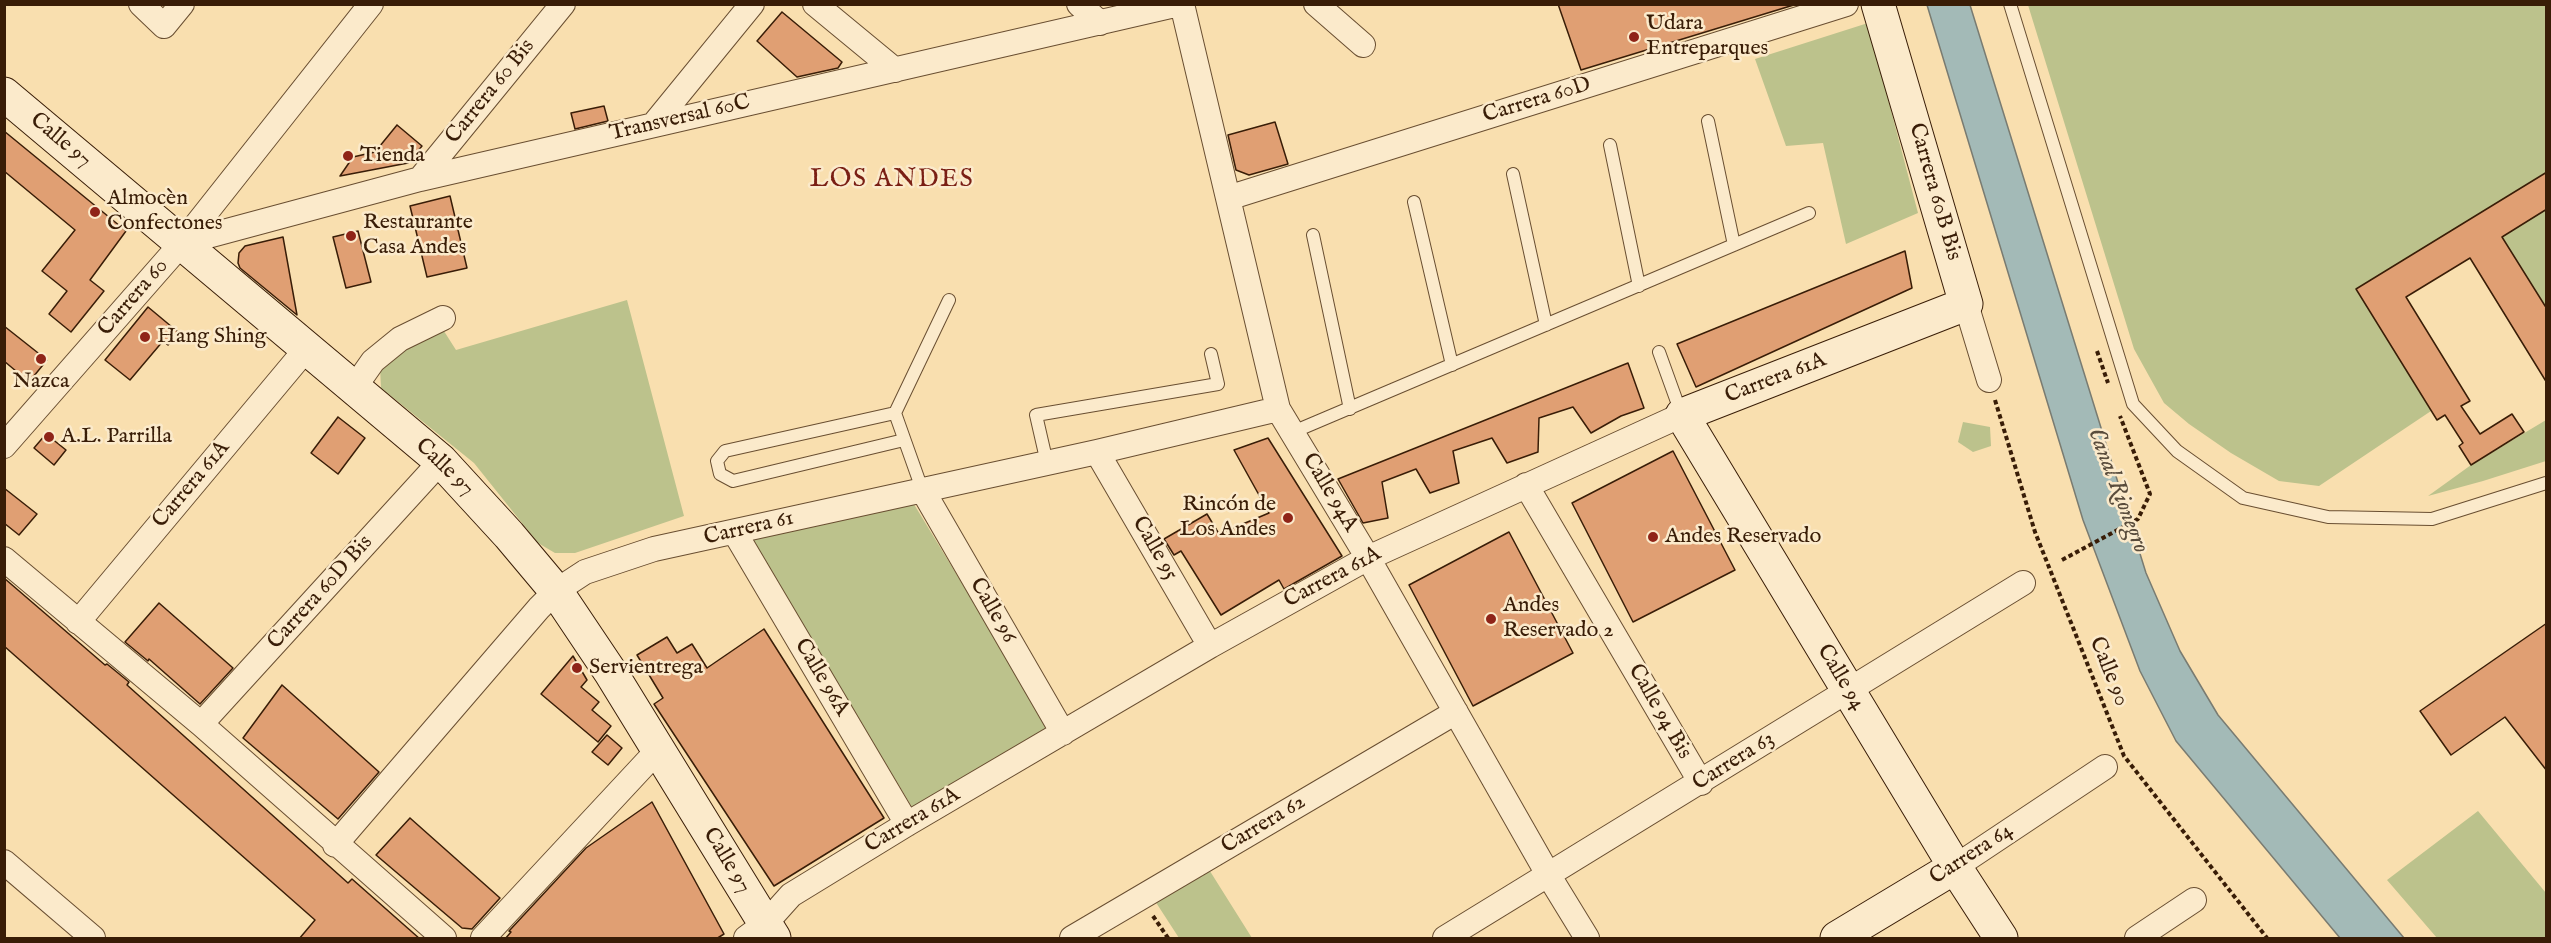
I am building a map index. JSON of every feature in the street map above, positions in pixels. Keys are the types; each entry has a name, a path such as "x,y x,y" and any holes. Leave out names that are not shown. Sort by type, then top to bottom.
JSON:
{"street":[{"path":"141,4 164,26 182,4"},
{"name":"Carrera 60","path":"4,446 182,243 371,4"},
{"name":"Carrera 60 Bis","path":"420,179 563,4"},
{"path":"654,124 752,4"},
{"path":"815,4 895,70"},
{"path":"1079,4 1100,23"},
{"name":"Transversal 60C","path":"182,243 420,179 1181,4"},
{"name":"Calle 94A","path":"1181,4 1278,409 1368,558 1587,939"},
{"path":"1316,4 1363,45"},
{"name":"Carrera 60D","path":"1228,198 1846,4"},
{"name":"Carrera 60B Bis","path":"1878,4 1989,380"},
{"name":"Calle 97","path":"4,94 441,461 510,536 556,591 658,750 761,934"},
{"name":"Carrera 61A","path":"761,934 792,896 907,824 1210,646 1368,558 1682,415 1966,304"},
{"path":"354,388 373,361 400,339 443,318"},
{"name":"Carrera 61A","path":"78,622 307,348"},
{"name":"Carrera 61","path":"335,845 556,591 585,572 654,549 1097,452 1278,409"},
{"name":"Calle 94","path":"1682,415 1955,867 2001,939"},
{"name":"Calle 95","path":"1097,452 1210,646"},
{"name":"Carrera 60D Bis","path":"201,724 441,461"},
{"name":"Calle 94 Bis","path":"1526,485 1701,783"},
{"name":"Calle 96","path":"922,489 1063,733"},
{"name":"Calle 96A","path":"735,533 907,824"},
{"path":"4,559 201,724 335,845 444,939"},
{"name":"Carrera 63","path":"1445,939 2023,583"},
{"name":"Carrera 62","path":"1072,939 1456,712"},
{"path":"483,939 658,750"},
{"name":"Carrera 64","path":"1837,939 1955,867 2105,767"},
{"path":"4,862 93,939"},
{"path":"2137,939 2194,900"}],"lane":[{"path":"2010,4 2133,404 2178,452 2243,498 2328,517 2432,519 2547,483"},
{"path":"1708,121 1734,245"},
{"path":"1610,145 1639,286"},
{"path":"1513,174 1546,325"},
{"path":"1414,202 1452,365"},
{"path":"1293,432 1809,213"},
{"path":"1313,235 1350,409"},
{"path":"922,489 895,413 949,300"},
{"path":"1659,352 1682,415"},
{"path":"1047,463 1036,415 1218,384 1211,354"},
{"path":"895,413 725,452 717,461 720,474 733,481 904,440"}],"path":[{"name":"Calle 90","path":"1989,380 2035,532 2124,756 2267,939"},
{"path":"2062,560 2138,519"},
{"path":"1140,898 1168,939"}],"green space":[{"path":"2028,5 2546,5 2546,309 2486,210 2356,289 2431,411 2319,486 2279,481 2231,453 2189,424 2164,403 2134,349"},
{"path":"1868,23 1918,213 1846,244 1823,143 1786,146 1755,59"},
{"path":"627,300 684,516 575,553 555,553 538,543 474,463 381,388 380,367 411,343 442,328 456,350"},
{"path":"2546,420 2546,461 2428,496 2471,465"},
{"path":"1963,422 1990,427 1991,446 1973,452 1958,442"},
{"path":"909,496 1051,730 912,807 751,541"},
{"path":"2478,811 2546,893 2546,938 2437,938 2387,880"},
{"path":"1208,868 1252,938 1179,938 1155,901"}],"water":[{"name":"Canal Rionegro","path":"1927,5 1970,5 2146,573 2180,651 2218,715 2404,938 2340,938 2176,741 2140,671 2083,520"}],"building":[{"name":"Udara Entreparques","path":"1558,4 1797,4 1581,70"},
{"path":"782,12 842,62 838,68 797,77 757,41"},
{"path":"604,106 608,121 575,129 571,113"},
{"path":"1275,122 1288,164 1249,175 1236,170 1228,135"},
{"path":"397,125 422,146 408,163 340,176 353,157 375,152"},
{"path":"4,131 126,231 90,280 104,291 71,332 49,314 67,291 42,271 75,230 4,171"},
{"path":"2547,172 2547,209 2502,237 2547,309 2547,383 2470,258 2406,297 2470,401 2461,406 2480,434 2512,414 2524,432 2471,465 2459,446 2463,443 2445,415 2437,420 2356,289"},
{"path":"450,196 467,268 427,277 410,206"},
{"path":"358,231 371,282 346,288 333,237"},
{"path":"283,237 297,315 240,268 238,263 239,253 245,246"},
{"path":"1905,251 1912,288 1696,387 1677,344"},
{"path":"148,307 178,332 168,345 163,341 130,380 105,360"},
{"path":"4,326 47,360 29,382 4,361"},
{"path":"1628,363 1644,408 1621,416 1591,433 1573,407 1539,418 1538,452 1507,463 1492,438 1453,451 1459,483 1430,493 1416,469 1382,482 1388,518 1363,523 1338,479"},
{"path":"338,417 365,438 338,474 311,453"},
{"path":"46,434 66,450 54,465 34,448"},
{"path":"1268,438 1342,556 1284,589 1279,580 1221,615 1181,551 1174,555 1164,539 1207,514 1219,534 1269,513 1234,450"},
{"name":"Andes Reservado","path":"1673,451 1735,570 1633,622 1572,503"},
{"path":"4,488 37,514 19,535 4,523"},
{"name":"Andes Reservado 2","path":"1509,532 1573,653 1473,706 1409,585"},
{"path":"4,578 105,665 107,664 129,682 127,685 348,883 352,879 420,939 299,939 315,920 4,646"},
{"path":"159,603 233,668 200,704 149,659 148,661 125,642"},
{"path":"2547,623 2547,771 2505,717 2451,755 2420,711"},
{"path":"764,629 884,818 774,886 654,704 663,698 637,655 667,637 677,653 692,644 707,668"},
{"path":"573,656 587,680 581,687 599,702 592,710 611,726 598,742 541,694"},
{"path":"282,685 379,772 338,819 243,738"},
{"path":"607,735 622,748 608,765 592,752"},
{"path":"652,802 724,934 716,939 505,939 511,932 509,931 586,848"},
{"path":"410,818 500,898 472,929 462,928 376,855"}],"place":[{"name":"Udara Entreparques","path":"1634,37"},
{"name":"Tienda","path":"348,156"},
{"name":"Almocèn Confectones","path":"95,212"},
{"name":"Restaurante Casa Andes","path":"351,236"},
{"name":"Hang Shing","path":"145,337"},
{"name":"Nazca","path":"41,359"},
{"name":"A.L. Parrilla","path":"49,437"},
{"name":"Rincón de Los Andes","path":"1288,518"},
{"name":"Andes Reservado","path":"1653,537"},
{"name":"Andes Reservado 2","path":"1491,619"},
{"name":"Servientrega","path":"577,668"}],"district":[{"name":"LOS ANDES","path":"892,181"}]}
